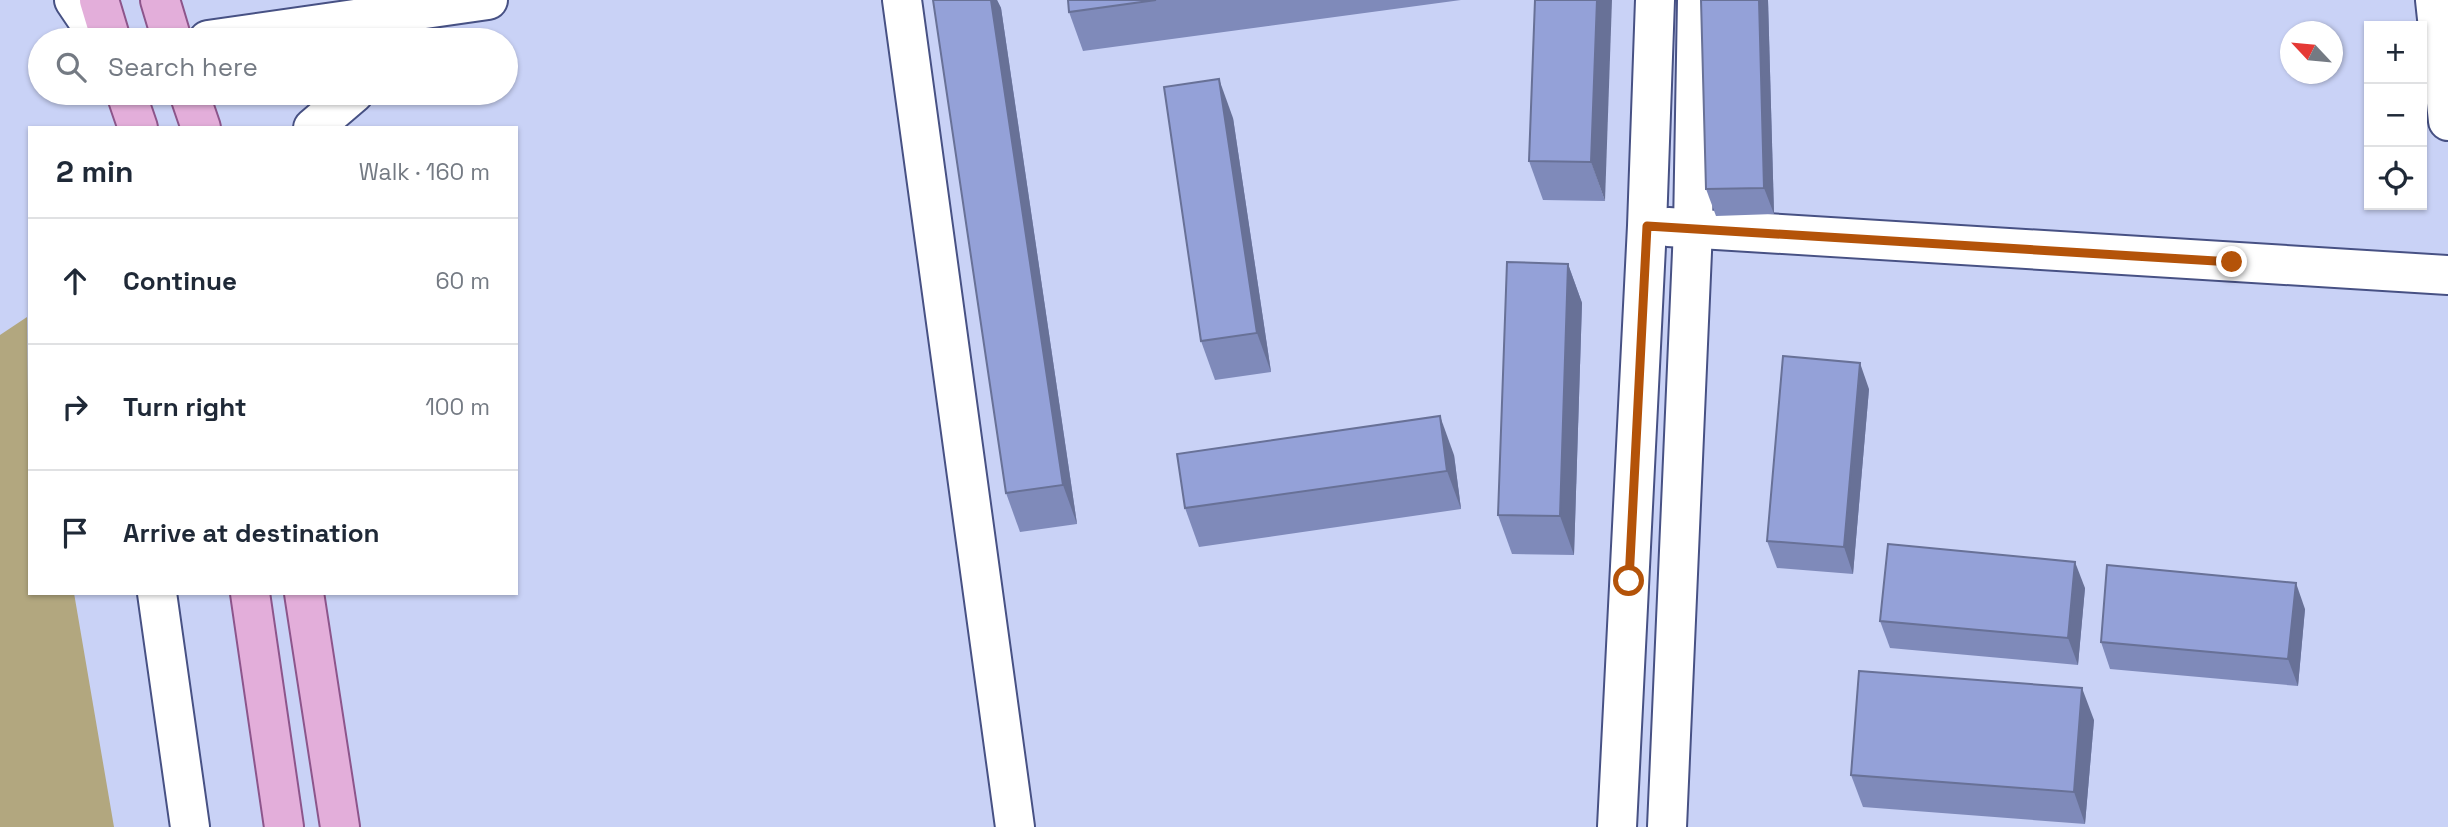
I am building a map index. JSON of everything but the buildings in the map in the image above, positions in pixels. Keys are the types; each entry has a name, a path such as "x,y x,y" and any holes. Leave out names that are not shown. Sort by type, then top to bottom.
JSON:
{"main road":[{"path":"99,0 107,28"},
{"path":"160,0 168,28"},
{"path":"131,105 137,126"},
{"path":"193,105 200,126"},
{"path":"250,595 284,827"},
{"path":"304,595 340,827"}],"street":[{"path":"74,0 93,28"},
{"path":"902,0 1015,827"},
{"path":"1617,827 1647,226 1655,0"},
{"path":"1667,827 1693,229 1697,0"},
{"path":"2435,0 2448,121"},
{"path":"291,28 472,2"},
{"path":"433,28 472,2"},
{"path":"315,126 340,105"},
{"path":"1647,226 2448,275"},
{"path":"157,595 190,827"}],"shaded area":[{"path":"27,317 28,595 74,595 114,827 0,827 0,335"}],"route":[{"path":"1629,581 1647,226 2232,262"}]}
